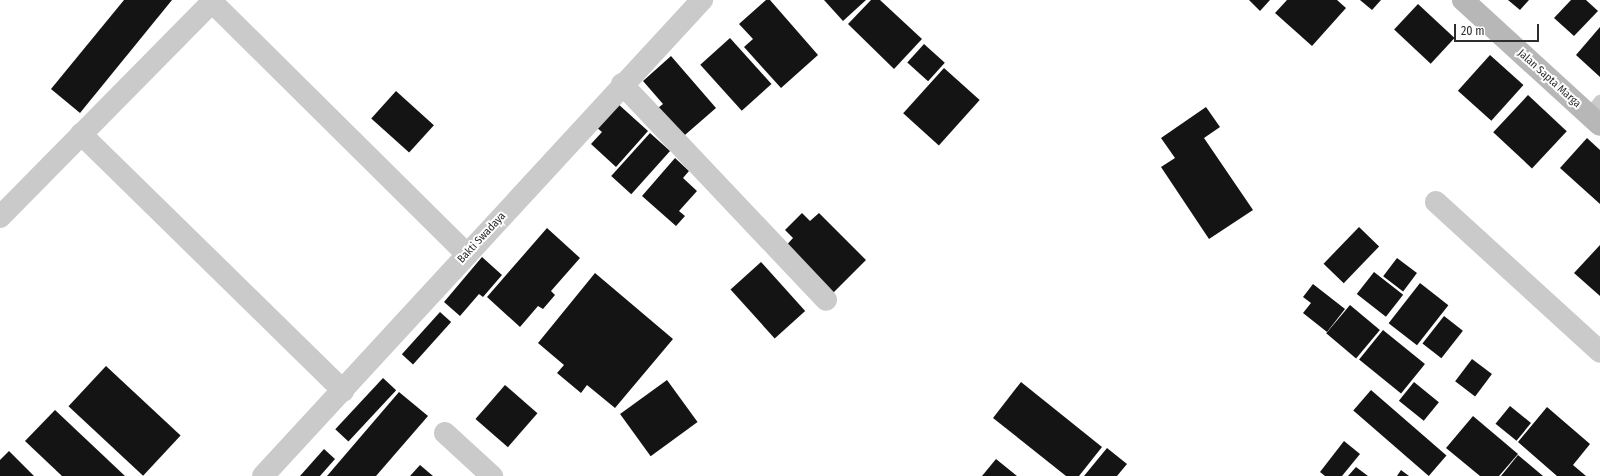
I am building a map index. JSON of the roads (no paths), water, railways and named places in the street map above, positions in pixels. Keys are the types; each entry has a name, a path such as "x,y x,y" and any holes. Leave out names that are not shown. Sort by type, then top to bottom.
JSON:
{"street":[{"name":"Bakti Swadaya","path":"263,476 343,391 622,84 702,0"},
{"name":"Jalan Sapta Marga","path":"1463,0 1596,114"},
{"path":"0,217 213,1 467,254"},
{"path":"622,84 826,300"},
{"path":"81,134 343,391"},
{"path":"1436,202 1600,352"},
{"path":"444,433 492,476"}]}
